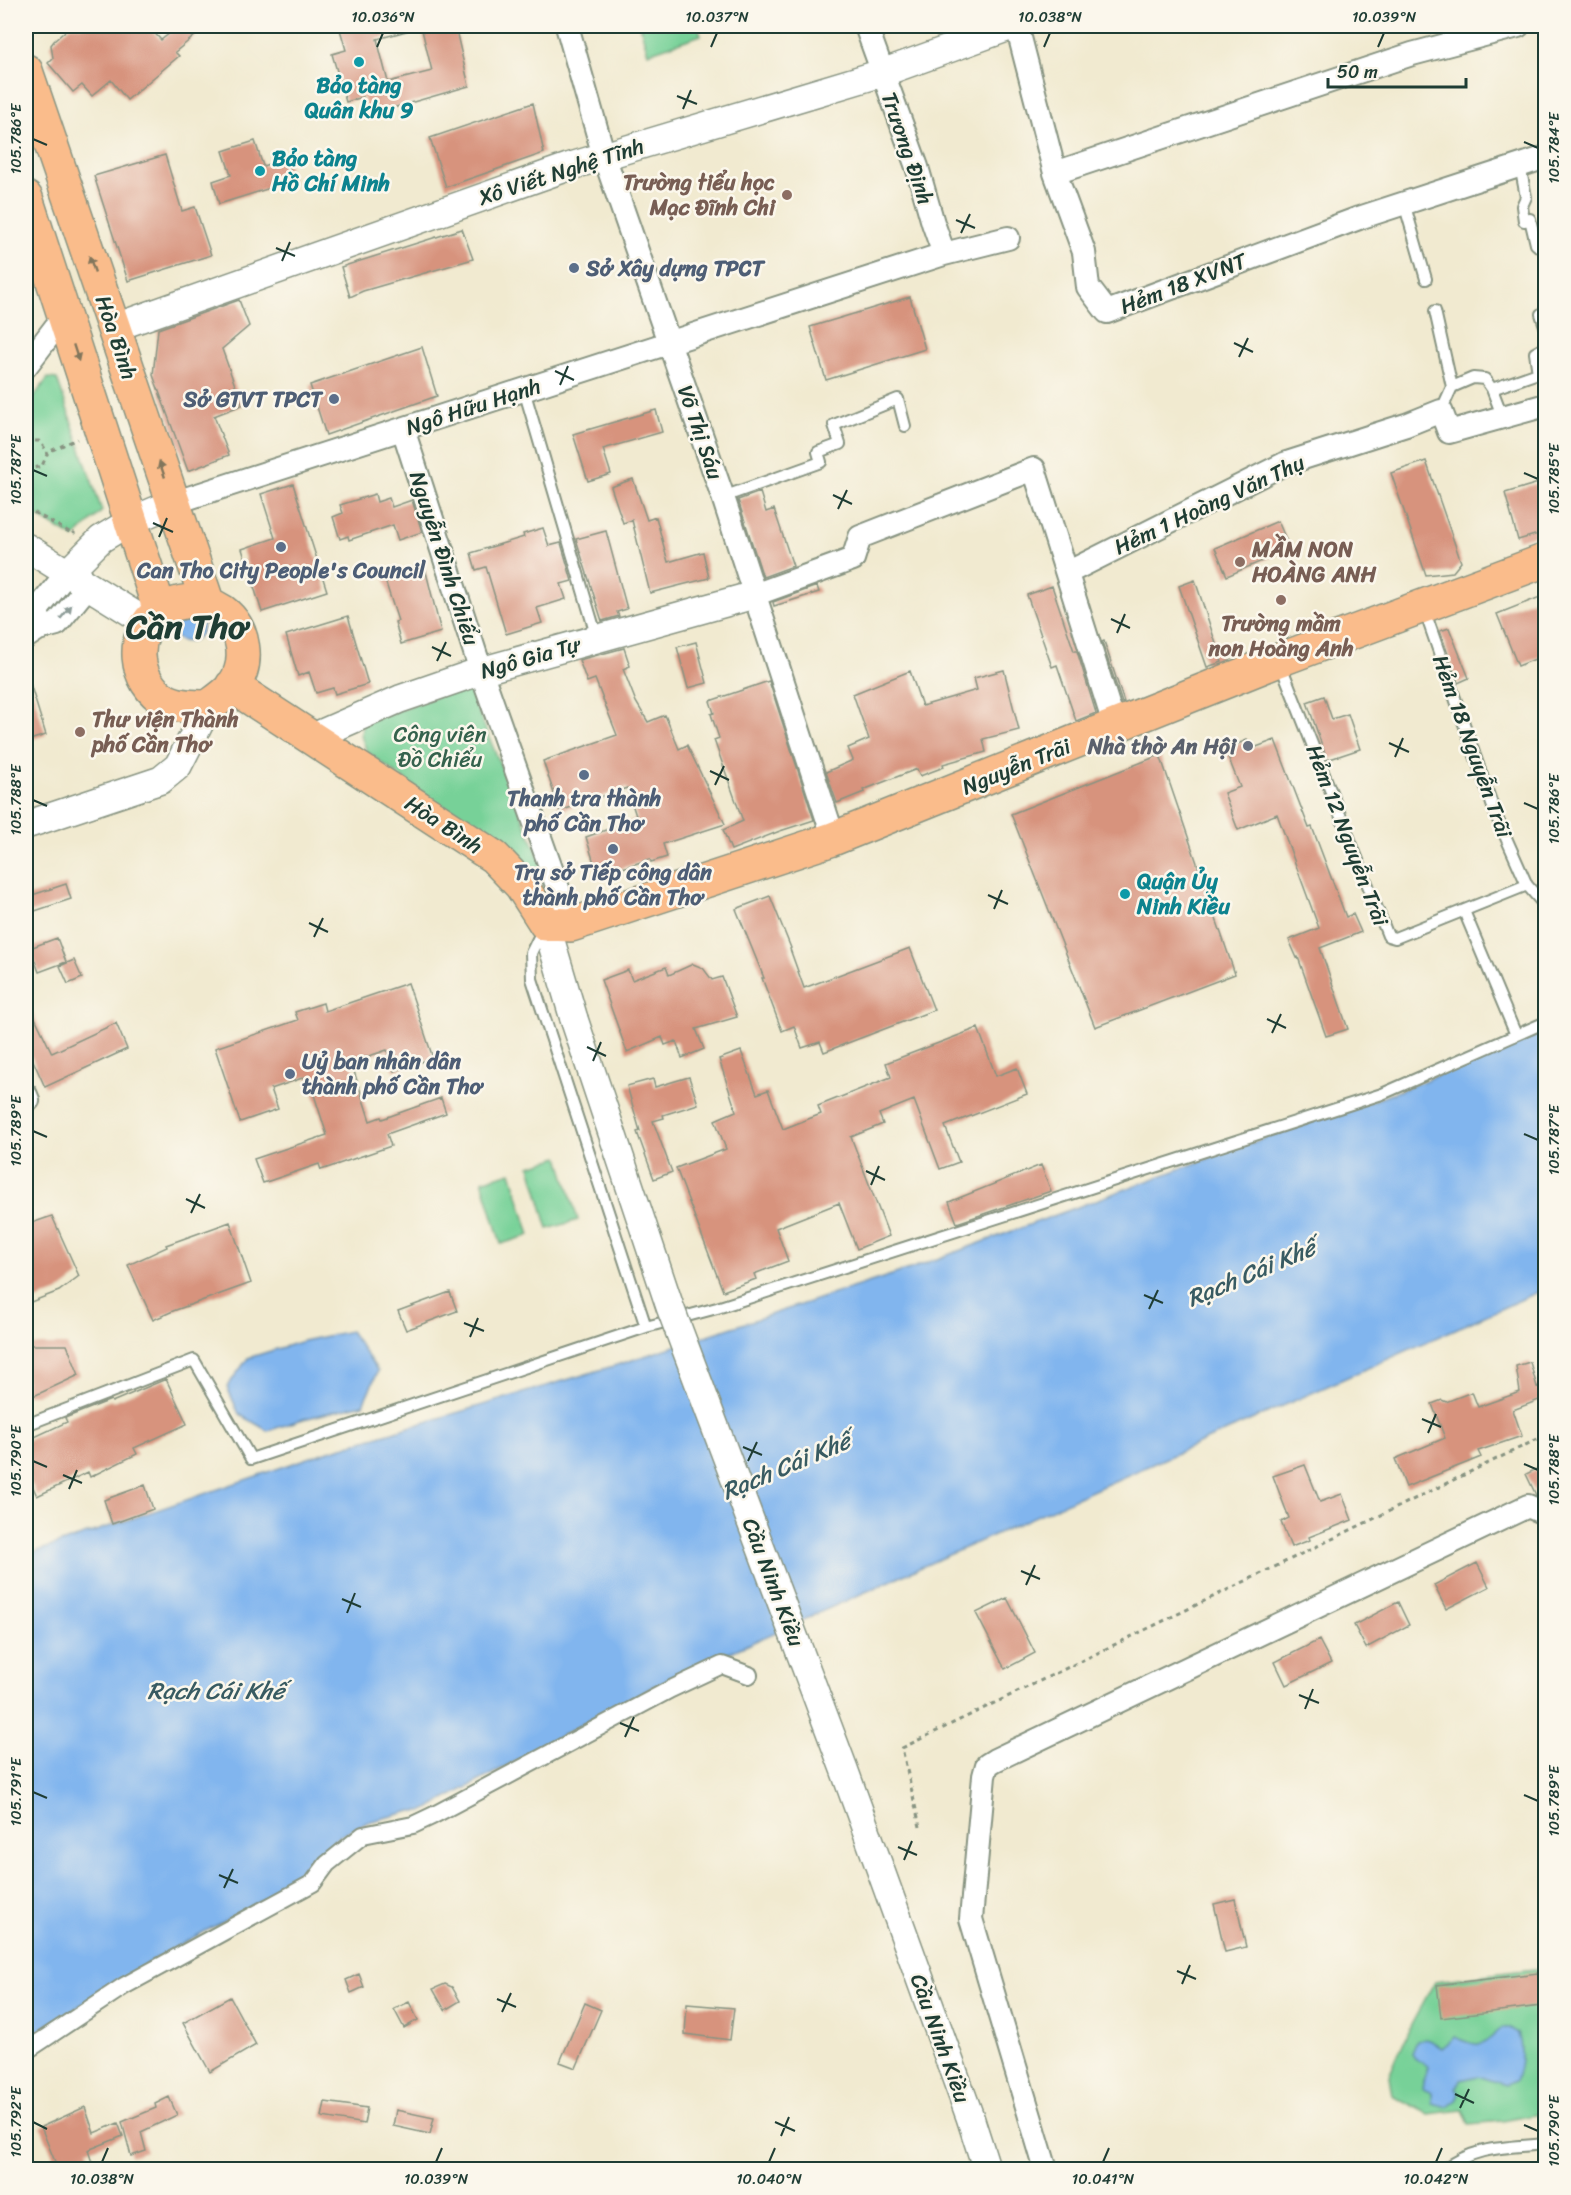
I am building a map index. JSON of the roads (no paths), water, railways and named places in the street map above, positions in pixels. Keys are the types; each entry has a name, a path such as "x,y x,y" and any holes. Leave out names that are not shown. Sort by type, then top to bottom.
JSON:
{"main road":[{"name":"Hòa Bình","path":"26,71 208,604"},
{"name":"Hòa Bình","path":"26,198 130,521 154,617"},
{"name":"Nguyễn Trãi","path":"559,924 834,839 1279,660 1545,560"},
{"path":"191,601 208,604 222,611 234,623 242,638 244,655 240,671 220,697 185,706 168,701 153,691 143,676 138,658 140,639 154,617 175,603 191,601"},
{"name":"Hòa Bình","path":"220,697 313,737 494,857 559,924"}],"street":[{"name":"Võ Thị Sáu","path":"567,26 604,156 671,342 834,839"},
{"name":"Trương Định","path":"866,26 917,167 933,223 953,251"},
{"name":"Xô Viết Nghệ Tĩnh","path":"113,328 560,170 882,73 1012,26"},
{"name":"Hẻm 18 XVNT","path":"1017,26 1055,173 1084,252 1088,287 1107,312 1266,251 1545,157"},
{"path":"1055,173 1412,54 1518,26"},
{"name":"Ngô Hữu Hạnh","path":"173,503 953,251 1008,238"},
{"path":"26,366 64,316"},
{"path":"1441,411 1449,432 1545,405"},
{"name":"Hẻm 1 Hoàng Văn Thụ","path":"1067,573 1284,464 1406,425 1441,411"},
{"name":"Nguyễn Đình Chiểu","path":"403,429 559,924"},
{"path":"754,595 853,560 860,537 1034,469 1115,727"},
{"path":"32,633 57,624 101,539 130,521 173,503"},
{"path":"26,547 78,580 154,617"},
{"name":"Ngô Gia Tự","path":"313,737 400,699 481,671 754,595"},
{"path":"26,825 161,780 178,766 220,697"},
{"name":"Cầu Ninh Kiều","path":"559,924 574,1019 670,1307 844,1769 987,2169"},
{"path":"26,1095 28,1100 26,1102"},
{"path":"1046,2169 971,1918 984,1776 987,1766 995,1760 1528,1506 1545,1514"},
{"path":"26,2051 123,1986 313,1883 327,1864 363,1835 413,1825 671,1689 722,1665 749,1676"}],"lane":[{"path":"1520,165 1526,197 1522,206 1524,221 1530,219 1536,244 1545,253"},
{"path":"1404,203 1426,279"},
{"path":"1435,311 1452,387 1441,411"},
{"path":"1545,313 1541,314 1545,329"},
{"path":"1492,389 1538,373 1534,353 1545,347"},
{"path":"1452,387 1473,378 1485,380 1492,389 1503,418"},
{"path":"524,390 597,638"},
{"path":"723,497 821,462 818,452 840,444 834,425 898,399 904,426"},
{"name":"Hẻm 18 Nguyễn Trãi","path":"1423,606 1495,813 1527,885 1545,907"},
{"name":"Hẻm 12 Nguyễn Trãi","path":"1279,660 1386,934 1390,938 1395,938 1527,885"},
{"path":"1464,911 1516,1035"},
{"path":"559,924 531,953 532,979 646,1327"},
{"path":"26,1425 194,1360 251,1459 646,1327 717,1308 1382,1094 1545,1022"},
{"path":"1444,2169 1459,2158 1477,2151 1545,2144"}],"water":[{"path":"200,616 202,626 200,634 195,639 188,642 175,637 171,630 172,619"},
{"name":"Rạch Cái Khế","path":"1545,1032 1545,1289 648,1689 424,1811 412,1811 368,1822 341,1835 317,1855 301,1879 160,1956 26,2039 26,1555 329,1451 620,1364 910,1269 1231,1150 1386,1096"},
{"path":"350,1331 378,1371 363,1404 300,1420 268,1431 239,1414 227,1387 248,1358 303,1341"},
{"path":"1502,2028 1510,2028 1518,2033 1520,2039 1520,2069 1516,2081 1506,2085 1478,2076 1461,2080 1456,2088 1459,2091 1457,2099 1447,2107 1432,2103 1432,2092 1423,2088 1428,2067 1416,2059 1412,2053 1417,2041 1428,2039 1442,2048 1455,2037 1481,2044"}],"place":[{"name":"Bảo tàng Quân khu 9","path":"359,62"},
{"name":"Bảo tàng Hồ Chí Minh","path":"260,171"},
{"name":"Trường tiểu học Mạc Đĩnh Chi","path":"787,195"},
{"name":"Sở Xây dựng TPCT","path":"574,268"},
{"name":"Sở GTVT TPCT","path":"334,399"},
{"name":"Can Tho City People's Council","path":"281,547"},
{"name":"MẦM NON HOÀNG ANH","path":"1240,562"},
{"name":"Trường mầm non Hoàng Anh","path":"1281,600"},
{"name":"Thư viện Thành phố Cần Thơ","path":"80,732"},
{"name":"Nhà thờ An Hội","path":"1248,746"},
{"name":"Thanh tra thành phố Cần Thơ","path":"584,775"},
{"name":"Trụ sở Tiếp công dân thành phố Cần Thơ","path":"613,849"},
{"name":"Quận Ủy Ninh Kiều","path":"1125,894"},
{"name":"Uỷ ban nhân dân thành phố Cần Thơ","path":"290,1074"}],"district":[{"name":"Cần Thơ","path":"187,626"}],"park label":[{"name":"Công viên Đồ Chiểu","path":"440,746"}]}
